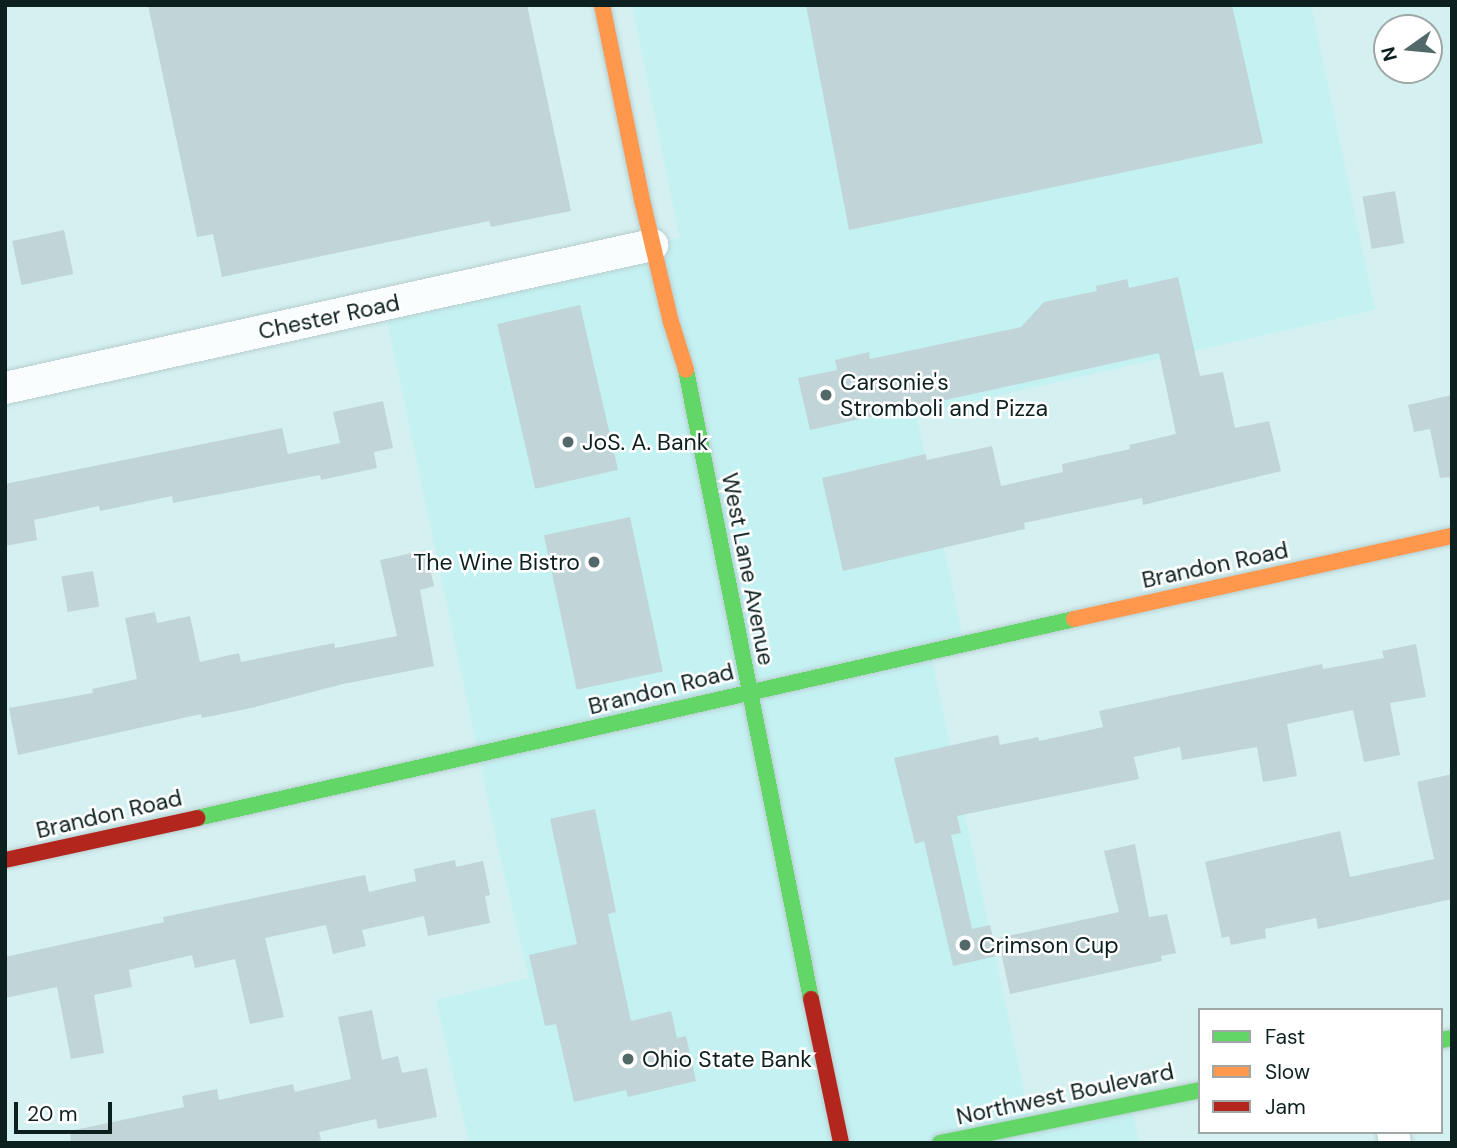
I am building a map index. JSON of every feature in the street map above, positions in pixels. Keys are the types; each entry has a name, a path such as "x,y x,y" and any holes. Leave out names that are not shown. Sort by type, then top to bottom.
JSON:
{"street":[{"name":"West Lane Avenue","path":"602,5 652,245 671,322 686,368 748,691 841,1143"},
{"name":"Chester Road","path":"5,388 652,245"},
{"name":"Brandon Road","path":"5,860 528,745 748,691 1452,536"},
{"name":"Northwest Boulevard","path":"940,1143 1198,1090"}],"shaded area":[{"path":"632,5 1311,5 1375,310 916,414 964,643 930,651 1031,1124 1131,1104 1139,1143 469,1143 436,1000 529,978 499,852 384,305 680,238"}],"building":[{"path":"148,5 527,5 571,211 491,227 489,221 222,277 213,234 197,237"},
{"path":"806,5 1232,5 1263,143 849,230"},
{"path":"1395,191 1404,243 1372,249 1363,197"},
{"path":"64,230 73,274 22,285 12,241"},
{"path":"1178,277 1200,376 1223,372 1235,428 1269,421 1281,471 1143,505 1142,498 1024,523 1025,529 843,571 822,478 926,454 927,460 992,446 1001,486 1063,472 1062,464 1130,449 1129,445 1176,434 1159,353 810,430 798,378 837,370 835,360 869,352 870,359 1021,327 1044,302 1097,291 1096,286 1127,279 1129,288"},
{"path":"580,305 618,470 535,489 497,324"},
{"path":"1452,395 1452,477 1440,478 1430,429 1414,432 1408,405"},
{"path":"383,401 393,448 374,452 377,468 321,480 320,475 173,503 172,496 100,511 99,506 34,520 37,540 5,546 5,484 282,428 288,454 340,443 333,412"},
{"path":"630,517 663,672 577,690 544,535"},
{"path":"426,550 434,586 420,590 434,666 343,684 251,708 202,718 201,714 18,755 9,708 93,693 92,689 137,679 125,618 155,612 157,623 190,616 200,662 239,653 241,662 334,643 335,648 397,636 380,560"},
{"path":"93,571 99,606 68,612 61,577"},
{"path":"1416,644 1426,697 1390,703 1400,755 1364,762 1353,710 1287,724 1297,776 1263,782 1257,747 1182,760 1180,747 1134,757 1139,779 957,816 961,833 951,835 972,929 990,925 997,956 953,966 924,841 915,844 894,758 998,735 1000,745 1038,737 1039,741 1103,727 1099,711 1322,664 1323,669 1384,658 1382,651"},
{"path":"1452,774 1452,899 1318,929 1316,918 1265,929 1266,938 1231,945 1229,936 1222,938 1205,862 1340,831 1350,877 1434,859 1417,782"},
{"path":"595,809 616,912 608,914 631,1021 671,1011 677,1038 686,1036 696,1081 628,1097 626,1090 574,1102 556,1024 545,1026 529,955 577,944 550,819"},
{"path":"1135,844 1149,917 1167,914 1176,953 1161,956 1162,961 1010,994 998,938 1119,912 1104,851"},
{"path":"455,860 456,867 483,861 490,895 485,896 490,923 428,936 424,916 362,930 366,946 333,954 326,925 265,938 284,1017 250,1024 235,959 195,968 192,955 129,970 132,987 94,995 104,1053 71,1059 57,987 5,998 5,957 164,922 163,917 365,875 369,892 416,881 414,869"},
{"path":"372,1010 382,1060 398,1056 402,1073 427,1068 437,1117 378,1129 376,1119 319,1132 321,1140 308,1143 71,1143 70,1131 184,1107 182,1096 217,1089 219,1100 293,1084 295,1092 351,1079 338,1017"}],"traffic: fast":[{"path":"686,370 811,999"},
{"path":"197,818 1074,619"},
{"path":"1443,1040 1452,1038"},
{"path":"940,1143 1198,1090"}],"traffic: slow":[{"path":"602,5 643,204 671,322 686,370"},
{"path":"1074,619 1452,536"}],"traffic: jam":[{"path":"5,860 197,818"},
{"path":"811,999 841,1143"}],"place":[{"name":"Carsonie's Stromboli and Pizza","path":"826,395"},
{"name":"JoS. A. Bank","path":"568,442"},
{"name":"The Wine Bistro","path":"594,562"},
{"name":"Crimson Cup","path":"965,945"},
{"name":"Ohio State Bank","path":"628,1059"}]}
